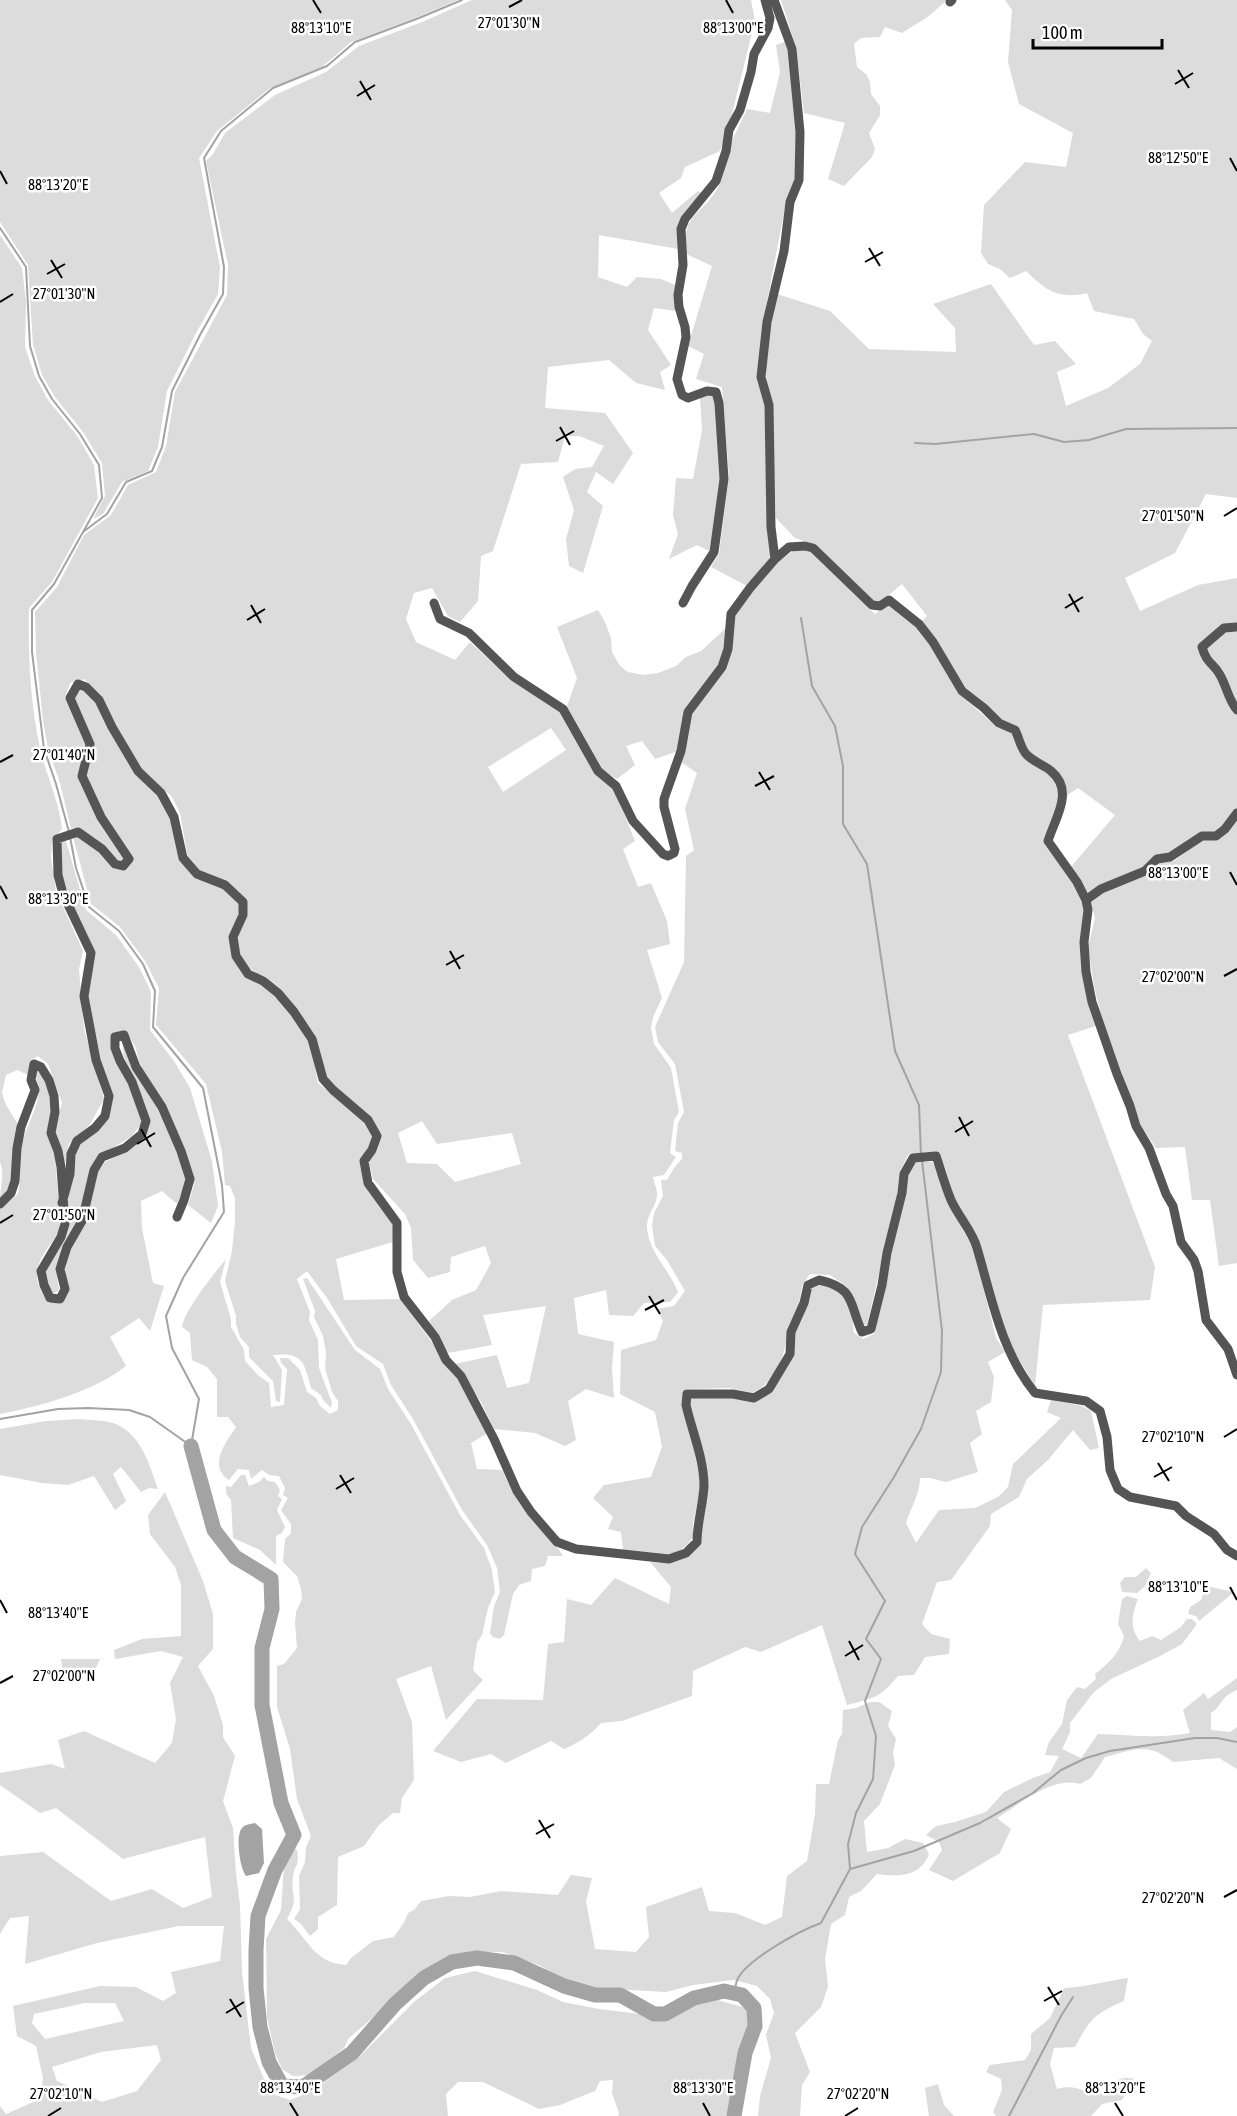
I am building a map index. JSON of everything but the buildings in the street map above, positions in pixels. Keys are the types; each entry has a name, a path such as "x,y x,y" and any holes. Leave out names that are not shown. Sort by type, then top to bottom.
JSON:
{"street":[{"path":"683,603 714,552 724,479 719,403 716,392 707,391 688,398 682,395 676,379 686,337 678,294 683,265 681,229 685,219 716,181 726,151 729,130 740,110 754,54 768,28 770,18 765,0"},
{"path":"774,0 792,49 800,132 799,180 790,202 784,251 766,322 761,377 769,405 771,527 775,559"},
{"path":"434,603 440,619 469,633 514,677 563,709 598,771 616,786 633,821 656,848 668,856 674,853 675,849 664,799 679,759 688,712 722,667 728,649 731,614 775,559 789,548 805,546 813,548 872,605 880,606 889,600 919,624 933,642 962,691 999,723 1014,730 1025,754 1051,770 1058,778 1062,788 1062,801 1060,813 1048,841 1077,882 1086,900 1088,909 1084,942 1086,972 1092,1002 1136,1126 1149,1148 1166,1194 1173,1206 1181,1242 1194,1260 1198,1271 1206,1320 1228,1349 1237,1375"},
{"path":"1237,627 1224,628 1202,647 1205,657 1219,671 1226,691 1237,710"},
{"path":"62,1203 71,1154 77,1142 95,1128 105,1116 109,1096 96,1060 84,996 91,953 63,894 58,875 57,838 78,832 102,849 115,864 123,866 129,860 101,818 82,776 90,744 70,698 78,684 86,687 99,700 112,728 138,771 161,793 174,817 183,858 197,874 225,885 243,902 243,915 232,937 236,956 248,974 270,987 294,1012 312,1039 323,1079 368,1120 377,1136 372,1150 364,1161 368,1183 397,1223 397,1272 404,1298 435,1337 446,1360 461,1376 490,1430 517,1491 531,1512 557,1542 576,1549 669,1559 686,1553 697,1542 697,1524 704,1487 703,1470 686,1405 687,1394 733,1394 754,1398 769,1389 790,1354 791,1332 804,1303 808,1285 819,1280 831,1282 841,1288 853,1301 855,1317 862,1332 871,1329 902,1193 904,1174 913,1158 936,1156 950,1198 977,1246 1002,1335 1026,1382 1035,1393 1086,1401 1100,1412 1107,1437 1110,1470 1118,1489 1130,1497 1176,1506 1186,1516 1214,1534 1227,1550 1237,1556"},
{"path":"1086,900 1101,888 1144,871 1157,860 1170,857 1203,836 1216,836 1225,829 1237,813"},
{"path":"0,1204 11,1193 15,1180 21,1127 35,1090 31,1080 34,1064 41,1067 49,1080 54,1096 55,1112 51,1133 61,1167 65,1224 61,1237 41,1271 50,1298 60,1299 65,1289 60,1269 67,1246 82,1221 94,1170 102,1157 125,1148 142,1134 146,1121 132,1082 114,1048 116,1037 124,1035 136,1067 162,1107 190,1179 177,1217"}],"shaded area":[{"path":"0,0 458,0 351,42 322,67 269,89 217,131 199,158 220,267 218,294 167,391 158,447 148,471 122,482 103,514 93,519 105,496 102,463 42,375 33,345 28,265 0,222"},
{"path":"472,0 751,0 755,21 731,118 720,151 685,167 681,178 659,193 672,213 698,191 703,194 691,206 678,249 599,235 598,277 627,287 637,277 661,279 675,285 675,311 654,308 648,330 671,365 660,372 665,390 636,383 609,360 548,367 545,408 605,413 633,453 613,484 596,472 587,492 603,506 583,573 569,566 566,539 574,510 563,477 575,469 592,467 604,446 579,436 565,436 558,462 521,464 493,551 481,556 478,601 460,622 448,616 432,588 414,593 406,619 416,642 455,660 470,642 512,681 561,711 614,788 635,841 623,849 638,887 651,883 667,921 670,944 647,950 662,998 653,1017 651,1028 654,1044 671,1068 679,1112 674,1120 670,1153 676,1157 664,1175 653,1177 657,1196 647,1228 651,1245 678,1292 670,1302 644,1303 633,1316 609,1315 606,1290 574,1298 578,1334 614,1342 612,1368 614,1398 586,1389 568,1401 576,1440 565,1446 535,1433 494,1429 481,1402 454,1364 497,1355 507,1388 529,1383 546,1306 483,1315 492,1345 448,1353 429,1321 452,1300 476,1290 491,1263 485,1246 451,1257 450,1272 428,1278 413,1260 411,1228 405,1214 373,1179 369,1162 377,1151 381,1135 324,1075 314,1033 295,1009 263,977 249,968 239,954 236,937 244,900 199,871 188,858 180,813 172,797 138,765 114,724 101,695 84,679 70,683 65,698 85,741 85,753 78,776 125,859 121,863 77,828 71,829 60,783 48,749 36,652 35,612 57,587 84,535 111,515 128,485 156,472 166,446 175,392 227,295 228,265 206,161 213,154 225,133 275,95 326,72 359,46","holes":["551,728 566,750 503,792 488,767","422,1121 437,1144 512,1133 521,1164 455,1182 437,1164 407,1163 398,1133"]},
{"path":"781,0 947,0 929,16 902,33 885,27 880,37 861,38 854,44 857,67 866,74 870,82 871,94 880,106 880,115 869,133 875,149 872,157 844,186 828,179 845,123 804,113 796,47"},
{"path":"1005,0 1237,0 1237,498 1206,494 1175,553 1125,578 1140,611 1198,585 1237,578 1237,626 1224,627 1215,631 1199,647 1218,673 1237,713 1237,808 1221,829 1088,896 1070,868 1115,815 1078,788 1066,796 1064,784 1027,753 1023,738 1016,728 1000,720 963,690 921,622 927,616 902,584 876,603 814,544 795,538 776,518 771,405 765,353 777,294 830,311 869,349 956,352 955,328 933,304 991,284 1034,345 1055,341 1076,364 1057,372 1066,406 1108,388 1140,364 1152,341 1143,334 1134,319 1094,311 1087,293 1068,295 1053,292 1026,271 1010,278 1000,269 988,264 981,253 984,205 1025,162 1066,167 1073,133 1019,104 1008,62 1012,10"},
{"path":"787,41 797,115 798,180 786,202 763,323 771,560 747,586 711,567 719,554 729,477 722,387 696,379 704,354 688,346 712,266 686,254 685,240 690,223 719,185 734,136 747,109 770,113 780,72 776,45"},
{"path":"0,235 22,268 26,301 25,347 35,376 48,400 78,437 94,465 98,498 52,582 29,608 29,643 30,678 37,731 62,829 52,840 51,858 56,891 83,951 79,969 84,1029 104,1099 89,1126 69,1144 64,1169 54,1132 62,1103 48,1064 38,1056 31,1060 28,1075 17,1070 6,1075 2,1093 6,1105 19,1126 10,1191 0,1200 2,1176 0,1162"},
{"path":"707,394 713,397 716,405 723,479 711,552 697,545 669,559 678,534 673,515 676,478 693,479 702,430 700,397"},
{"path":"804,549 811,552 875,614 889,603 918,627 943,663 959,694 997,727 1014,733 1024,757 1049,773 1056,781 1060,801 1045,842 1085,902 1082,943 1096,1026 1068,1035 1155,1267 1150,1300 1043,1305 1035,1386 1004,1334 983,1263 952,1195 946,1170 938,1153 908,1155 900,1172 897,1196 867,1325 862,1326 857,1316 855,1300 846,1286 830,1275 810,1274 802,1286 799,1304 788,1332 783,1355 776,1371 765,1385 753,1393 730,1388 685,1389 682,1408 692,1439 701,1486 693,1523 693,1537 678,1552 666,1556 623,1551 621,1532 608,1529 613,1517 593,1498 604,1485 651,1477 662,1447 655,1412 620,1394 621,1350 656,1340 663,1321 657,1309 674,1306 685,1291 667,1260 655,1246 652,1226 654,1213 663,1196 661,1180 667,1180 682,1159 682,1153 675,1151 678,1123 684,1112 675,1064 658,1042 655,1027 684,962 686,856 694,850 685,809 697,773 681,762 690,714 713,685 734,614 778,562 793,551"},
{"path":"598,610 611,638 612,652 620,666 628,672 644,675 658,673 676,666 686,657 701,651 727,627 725,650 719,667 697,693 678,751 655,759 642,741 626,746 635,765 617,779 600,769 566,709 577,678 557,627"},
{"path":"1225,632 1237,632 1237,704 1206,649"},
{"path":"80,688 97,702 159,795 171,818 180,862 223,888 239,904 240,915 234,958 276,996 293,1016 310,1042 318,1083 367,1123 374,1137 360,1163 394,1226 393,1242 336,1259 344,1300 401,1299 458,1379 488,1433 471,1443 477,1469 502,1470 524,1511 556,1545 563,1556 548,1556 545,1566 532,1569 531,1581 519,1585 513,1594 504,1635 500,1639 493,1637 490,1633 494,1606 500,1592 497,1568 487,1545 462,1510 413,1419 391,1385 383,1364 356,1346 327,1298 307,1271 297,1279 310,1312 309,1320 318,1340 319,1368 332,1403 331,1408 321,1395 311,1388 301,1361 291,1355 273,1355 282,1370 280,1402 276,1401 273,1381 249,1357 249,1347 240,1337 225,1281 232,1251 235,1198 230,1186 225,1185 222,1152 206,1084 156,1025 159,988 145,961 120,927 91,904 73,837 79,836 100,852 113,868 132,860 103,816 86,774 94,743 73,698"},
{"path":"1237,818 1237,1263 1219,1266 1210,1200 1192,1200 1185,1147 1156,1148 1141,1126 1102,1019 1088,947 1095,918 1091,903 1103,892 1160,861 1174,861 1203,839"},
{"path":"66,841 86,910 116,935 139,967 151,992 150,1030 174,1061 190,1088 212,1161 218,1206 211,1223 188,1205 194,1185 186,1153 140,1064 135,1046 126,1032 113,1035 142,1123 132,1136 96,1158 90,1173 80,1220 56,1270 59,1290 53,1295 44,1274 64,1238 72,1156 80,1143 100,1129 111,1094 99,1057 87,996 94,953 78,921 60,874 58,842"},
{"path":"123,1041 160,1113 187,1180 177,1204 162,1191 141,1201 142,1228 153,1283 164,1286 150,1331 139,1318 110,1337 126,1366 113,1375 66,1397 0,1414 0,1208 18,1194 20,1151 38,1094 36,1069 44,1078 51,1098 60,1225 56,1236 40,1261 37,1274 40,1287 48,1303 61,1303 68,1290 65,1268 70,1248 87,1222 96,1174 105,1162 134,1147 149,1123 127,1070"},
{"path":"915,1161 932,1162 940,1174 946,1200 973,1248 996,1338 1005,1352 988,1362 994,1377 991,1402 976,1411 982,1434 970,1443 978,1472 946,1482 920,1478 917,1495 906,1523 916,1543 939,1510 975,1508 998,1497 1008,1487 1013,1464 1061,1418 1047,1412 1051,1400 1082,1406 1091,1411 1099,1448 1090,1450 1073,1430 1048,1460 1027,1479 1019,1497 991,1514 990,1526 951,1580 937,1582 922,1624 931,1634 950,1639 949,1654 925,1657 914,1675 898,1676 876,1696 847,1705 822,1625 761,1652 745,1647 693,1671 692,1696 622,1721 601,1723 584,1738 564,1749 551,1741 506,1763 491,1754 461,1762 433,1751 477,1699 543,1700 548,1644 564,1642 567,1599 591,1605 615,1578 669,1604 671,1587 650,1562 669,1563 700,1542 708,1485 689,1407 690,1397 733,1397 753,1402 783,1373 793,1333 811,1287 821,1282 831,1285 850,1302 854,1333 863,1339 874,1334 886,1286 906,1175"},
{"path":"226,1259 220,1282 231,1319 231,1327 244,1350 245,1361 269,1383 271,1407 284,1405 287,1369 281,1363 280,1358 288,1358 300,1370 307,1392 316,1398 320,1406 330,1414 338,1410 338,1401 332,1392 325,1368 326,1352 323,1336 314,1317 315,1311 303,1279 307,1278 355,1350 380,1369 388,1389 411,1424 460,1515 484,1548 492,1570 495,1592 488,1608 482,1635 477,1643 473,1670 483,1680 446,1720 431,1666 396,1679 412,1722 414,1780 402,1798 400,1813 393,1813 379,1825 364,1846 338,1857 337,1905 318,1917 318,1929 310,1936 294,1919 300,1909 299,1876 311,1836 297,1799 290,1749 277,1707 277,1666 284,1664 297,1648 296,1612 302,1599 297,1576 283,1562 285,1539 291,1533 291,1524 281,1510 288,1498 283,1495 285,1488 279,1476 269,1475 262,1470 251,1479 249,1470 238,1469 229,1480 219,1468 220,1454 236,1427 228,1417 217,1417 217,1379 207,1367 192,1360 190,1333 182,1327 188,1311"},
{"path":"79,1419 103,1421 125,1429 143,1452 158,1489 149,1488 141,1492 121,1467 113,1474 126,1501 115,1510 94,1476 68,1485 42,1483 0,1475 0,1429 46,1421"},
{"path":"241,1475 245,1475 249,1486 264,1477 268,1481 275,1482 280,1490 278,1496 282,1499 277,1510 285,1527 282,1533 276,1536 276,1565 260,1550 233,1538 231,1500 226,1494 226,1486 231,1487"},
{"path":"165,1492 203,1581 213,1614 213,1649 198,1666 214,1696 223,1725 223,1737 235,1756 223,1801 233,1828 240,1905 242,1972 251,2048 264,2079 275,2095 290,2100 311,2092 359,2057 415,2001 445,1978 475,1971 537,1990 563,2002 599,2009 656,2016 714,1999 757,2011 750,2033 734,2116 618,2116 612,2093 613,2080 600,2081 595,2091 560,2105 539,2109 483,2082 458,2082 446,2094 448,2116 0,2116 0,2106 6,2114 40,2099 43,2078 36,2046 17,2036 13,2006 100,1986 136,1987 163,2001 176,1993 171,1972 220,1961 224,1926 179,1926 97,1943 25,1964 29,1916 10,1918 0,1934 0,1856 43,1852 111,1901 152,1889 183,1908 212,1897 205,1837 123,1859 56,1808 40,1813 0,1785 0,1773 51,1764 65,1769 58,1740 84,1731 155,1763 172,1743 176,1719 170,1683 183,1657 161,1651 115,1659 114,1650 142,1639 181,1636 181,1585 175,1567 150,1534 148,1515","holes":["85,2003 115,2003 124,2021 45,2039 32,2023 34,2014","157,2045 161,2060 137,2091 102,2102 57,2081 52,2067 101,2052"]},
{"path":"1146,1568 1151,1573 1145,1586 1137,1593 1122,1592 1120,1583 1125,1577 1136,1577"},
{"path":"1206,1586 1234,1592 1199,1621 1196,1616 1188,1614 1190,1607 1201,1600"},
{"path":"1127,1596 1138,1599 1134,1610 1133,1626 1140,1641 1152,1636 1161,1640 1181,1627 1187,1619 1192,1619 1197,1624 1182,1644 1111,1679 1094,1692 1070,1723 1070,1732 1062,1749 1081,1758 1098,1734 1156,1736 1190,1733 1183,1710 1204,1693 1208,1699 1237,1678 1237,1690 1228,1695 1211,1713 1211,1730 1230,1732 1237,1727 1237,1769 1219,1758 1173,1762 1164,1755 1148,1749 1132,1750 1105,1757 1091,1778 1080,1784 1058,1784 1047,1788 997,1818 1011,1829 1000,1853 953,1881 929,1870 942,1850 939,1842 926,1835 936,1826 986,1812 1004,1792 1050,1772 1059,1756 1045,1755 1049,1742 1062,1724 1067,1700 1077,1687 1085,1689 1096,1679 1095,1674 1120,1648 1124,1636 1118,1624 1122,1599"},
{"path":"61,1659 100,1659 96,1668 63,1672"},
{"path":"870,1702 879,1702 892,1711 888,1726 896,1739 893,1753 895,1765 880,1804 864,1821 867,1852 888,1848 905,1839 923,1843 929,1854 920,1867 908,1874 877,1874 861,1891 849,1897 845,1915 831,1924 825,1959 828,1987 821,2007 795,2033 810,2072 802,2085 800,2116 758,2116 760,2096 771,2058 766,2035 774,2013 770,1999 757,1986 734,1980 693,1985 666,1992 593,1988 563,1979 539,1965 502,1952 464,1953 438,1962 349,2038 344,2048 311,2075 293,2076 282,2069 275,2053 267,2017 266,1939 281,1910 284,1865 292,1847 297,1850 298,1860 292,1884 294,1901 287,1919 319,1955 326,1960 346,1965 351,1958 373,1941 394,1937 408,1913 414,1910 421,1901 449,1896 470,1897 501,1891 558,1895 571,1875 592,1878 586,1901 595,1949 636,1952 649,1937 646,1907 702,1887 709,1911 735,1913 765,1925 782,1917 787,1876 807,1861 815,1814 816,1784 829,1784 838,1740 842,1734 843,1710"},
{"path":"255,1823 262,1829 264,1863 259,1873 246,1876 240,1860 240,1832 248,1824"},
{"path":"1128,1978 1124,2001 1094,2018 1075,2047 1054,2048 1050,2064 1057,2089 1073,2088 1099,2095 1119,2079 1134,2079 1122,2100 1102,2104 1091,2116 996,2116 993,2112 1002,2090 1001,2079 986,2072 990,2065 1025,2060 1031,2050 1031,2034 1050,2018 1064,1988"},
{"path":"938,2084 944,2105 954,2116 929,2116 925,2088"}],"waterway":[{"path":"83,532 107,514 126,482 152,471 162,447 172,391 223,294 224,267 204,158 221,131 273,88 327,66 355,42 462,0"},
{"path":"0,228 26,267 30,346 39,376 52,399 80,434 99,465 102,498 54,584 32,610 32,652 44,749 69,832"},
{"path":"915,443 935,444 1034,434 1064,442 1089,440 1126,429 1237,428"},
{"path":"801,618 812,686 835,726 843,766 843,824 867,864 895,1051 919,1105 921,1155"},
{"path":"0,1419 58,1409 129,1410 150,1417 191,1446 199,1399 172,1348 166,1316 183,1278 224,1212 222,1185 203,1088 153,1027 155,991 143,964 119,931 89,907 76,868 70,837"},
{"path":"737,1994 736,1984 740,1976 759,1957 786,1940 821,1923 850,1869 848,1844 856,1813 873,1779 876,1736 865,1701 881,1659 866,1639 885,1601 855,1554 862,1527 921,1429 941,1372 942,1331 922,1160"},
{"path":"191,1446 214,1530 235,1557 271,1579 272,1609 262,1648 262,1705 281,1803 294,1835 275,1870 258,1916 256,1988 260,2027 269,2062 282,2086 303,2087 352,2053 395,2004 424,1978 452,1962 477,1958 514,1963 564,1986 595,1995 620,1995 654,2014 665,2014 694,1998 724,1991 742,1995 754,2008 755,2026 745,2053 734,2116"},
{"path":"850,1869 914,1851 980,1823 1033,1793 1061,1770 1086,1758 1110,1751 1195,1738 1217,1738 1237,1742"},
{"path":"1009,2116 1073,1997"}]}
